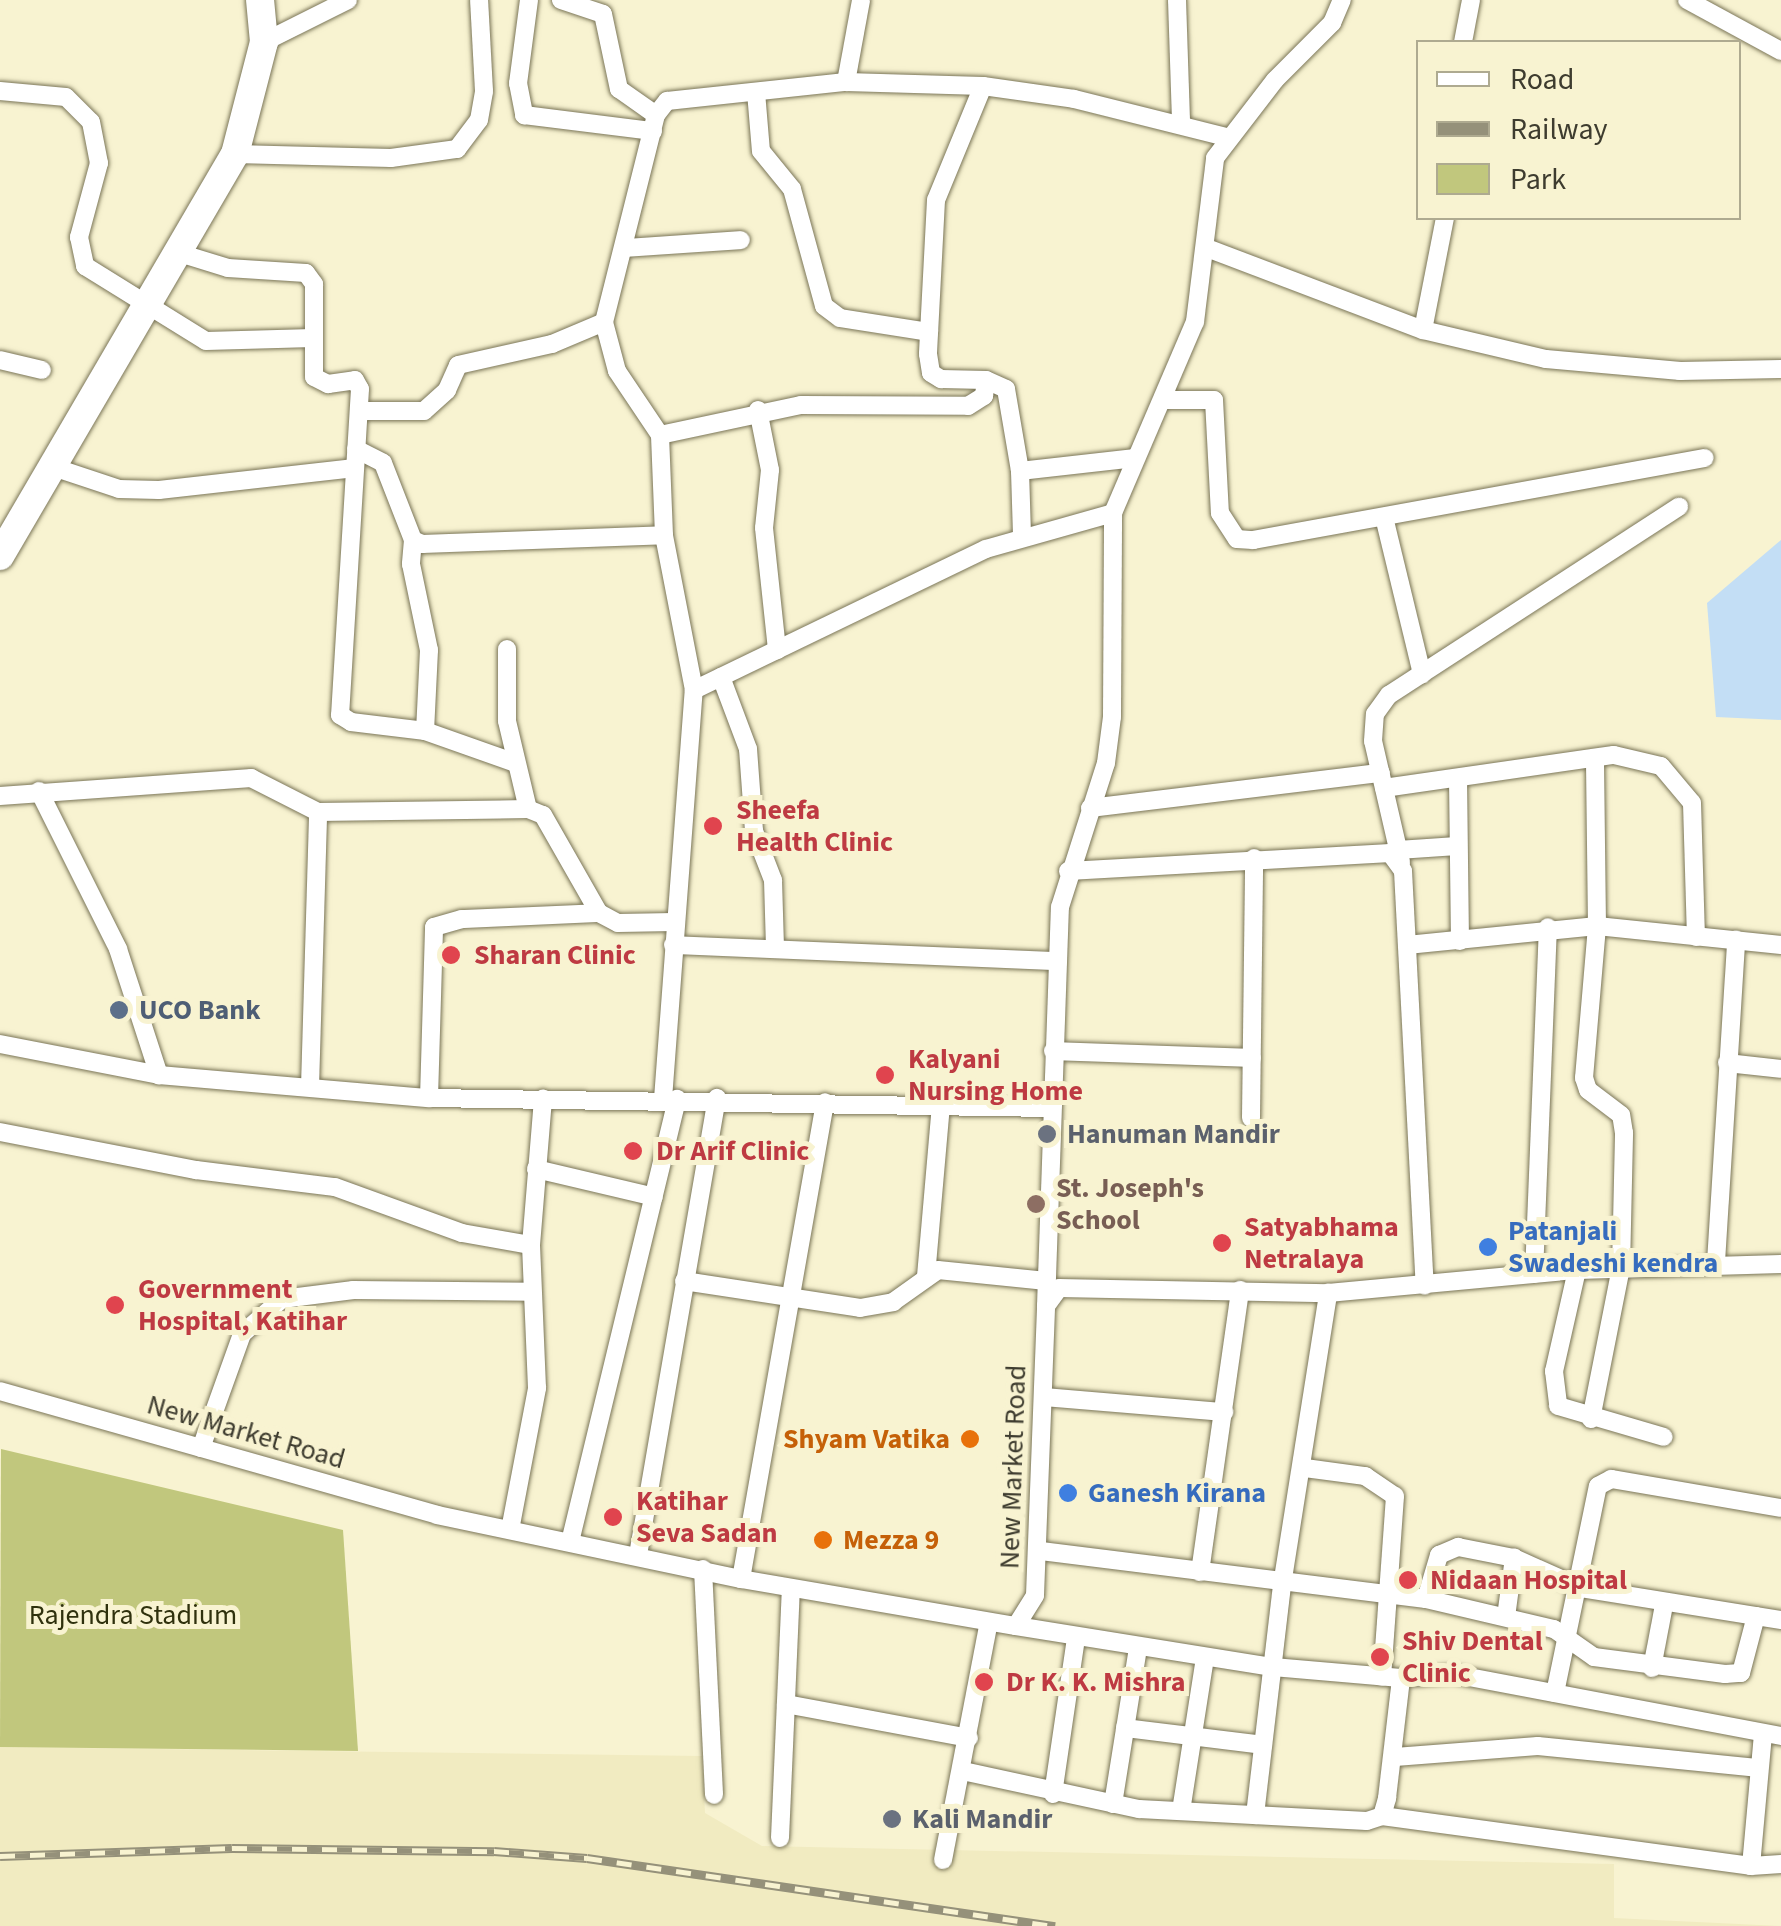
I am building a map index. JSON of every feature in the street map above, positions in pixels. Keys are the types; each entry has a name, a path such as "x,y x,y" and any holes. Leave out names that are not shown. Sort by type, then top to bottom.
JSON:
{"highway":[{"path":"0,556 144,303 235,154 264,42 260,0"}],"street":[{"path":"264,42 348,0"},
{"path":"235,154 408,158 457,149 479,120 484,91 479,0"},
{"path":"529,0 518,83 524,115 654,123"},
{"path":"561,0 603,14 619,89 654,123"},
{"path":"846,82 861,0"},
{"path":"1177,0 1182,122"},
{"path":"694,690 1022,536 1113,513 1135,458 1165,400 1195,322 1215,158 1226,137 1332,24 1342,0"},
{"path":"1464,40 1472,0"},
{"path":"1687,0 1781,50"},
{"path":"570,1542 654,1196 670,1099 674,922 694,690 664,535 660,436 616,371 604,322 654,123 667,101 846,82 982,86 1182,122 1226,137"},
{"path":"982,86 936,200 930,373 986,380 1006,388 1012,402 1020,471 1022,536"},
{"path":"0,91 66,97 91,122 98,179 77,253 85,266 206,341 313,338"},
{"path":"756,92 761,151 792,189 824,306 840,318 929,332"},
{"path":"1423,330 1446,220"},
{"path":"624,248 741,240"},
{"path":"1207,248 1423,330 1613,368 1781,368"},
{"path":"176,252 240,270 306,273 314,284 314,376 328,384 354,380 358,411 340,715 351,722 424,730 516,763"},
{"path":"358,411 424,411 447,390 458,365 552,344 604,322"},
{"path":"0,360 42,370"},
{"path":"660,436 758,410 968,406 984,396 986,380"},
{"path":"1165,400 1214,400 1220,514 1237,538 1384,517 1705,458"},
{"path":"758,410 770,470 764,528 777,650"},
{"path":"356,448 375,455 390,473 413,540 410,564 429,650 424,730"},
{"path":"1020,471 1135,458"},
{"path":"50,466 119,490 159,490 355,468"},
{"path":"1425,1285 1403,870 1382,781 1376,714 1389,695 1679,507"},
{"name":"New Market Road","path":"0,1391 510,1530 791,1589 988,1626 1016,1626 1036,1595 1040,1551 1056,961 1068,872 1090,808 1112,716 1113,513"},
{"path":"1384,517 1422,674"},
{"path":"413,540 516,546 664,535"},
{"path":"507,649 507,721 528,808"},
{"path":"720,676 748,749 754,831 773,880 775,949"},
{"path":"1090,808 1382,781 1458,778 1595,758 1638,757 1660,766 1692,803 1696,937"},
{"path":"1591,1418 1621,1268 1622,1115 1588,1090 1584,1078 1597,926 1595,758"},
{"path":"0,796 251,778 318,812 528,808 543,815 598,913"},
{"path":"1458,778 1460,941"},
{"path":"40,791 118,949 159,1075"},
{"path":"310,1087 318,812"},
{"path":"1398,850 1457,846"},
{"path":"1068,872 1390,852 1403,870"},
{"path":"1252,1118 1254,858"},
{"path":"429,1098 434,927 462,919 598,913 618,923 674,922"},
{"path":"1407,945 1597,926 1781,945"},
{"path":"1534,1274 1548,928"},
{"path":"1716,1262 1736,940"},
{"path":"673,945 1056,961"},
{"path":"0,1044 159,1075 429,1098 718,1098 1052,1108"},
{"path":"1053,1051 1252,1058"},
{"path":"1726,1064 1781,1069"},
{"path":"510,1530 537,1388 531,1244 543,1098"},
{"path":"638,1555 718,1098"},
{"path":"742,1579 825,1102"},
{"path":"926,1276 942,1103"},
{"path":"0,1132 196,1170 335,1186 462,1232 531,1244"},
{"path":"536,1169 654,1196"},
{"path":"1046,1306 1059,1288 1081,1285 1328,1293 1577,1270 1716,1262 1781,1264"},
{"path":"684,1281 879,1307 938,1270 1046,1280"},
{"path":"1577,1270 1552,1390 1558,1406 1664,1437"},
{"path":"200,1448 242,1334 282,1299 353,1290 532,1292"},
{"path":"1200,1572 1240,1290"},
{"path":"1256,1816 1282,1585 1304,1468 1328,1293"},
{"path":"1044,1397 1224,1412"},
{"path":"1304,1468 1365,1476 1396,1496 1382,1676"},
{"path":"1556,1692 1566,1636 1581,1588 1598,1486 1611,1479 1781,1508"},
{"path":"1426,1599 1439,1555 1448,1548 1514,1558 1581,1588 1664,1605 1781,1620"},
{"path":"1040,1551 1282,1585 1426,1599 1506,1617 1566,1636 1594,1657 1652,1668 1741,1673 1756,1616"},
{"path":"1506,1617 1514,1558"},
{"path":"703,1570 714,1795"},
{"path":"780,1838 791,1589"},
{"path":"1652,1668 1664,1605"},
{"path":"943,1860 988,1626"},
{"path":"1016,1626 1076,1639 1272,1667 1401,1678 1453,1674 1772,1735 1758,1768 1751,1866"},
{"path":"1053,1794 1076,1639"},
{"path":"1113,1804 1138,1648"},
{"path":"1182,1811 1205,1658"},
{"path":"1382,1816 1395,1757 1401,1678"},
{"path":"786,1704 968,1738"},
{"path":"1126,1728 1264,1745"},
{"path":"1395,1757 1522,1746 1758,1768"},
{"path":"963,1770 1053,1794 1113,1804 1256,1816 1382,1816 1751,1866 1781,1864"}],"shaded area":[{"path":"0,1747 702,1756 705,1813 762,1846 1614,1864 1614,1918 1781,1926 0,1926"}],"green space":[{"name":"Rajendra Stadium","path":"1,1449 343,1530 358,1751 0,1747"}],"water":[{"path":"1781,540 1781,720 1716,717 1707,603"}],"railway":[{"path":"0,1856 232,1848 494,1851 587,1858 1055,1926"}],"place":[{"name":"Sheefa Health Clinic","path":"713,826"},
{"name":"Sharan Clinic","path":"451,955"},
{"name":"UCO Bank","path":"119,1010"},
{"name":"Kalyani Nursing Home","path":"885,1075"},
{"name":"Hanuman Mandir","path":"1047,1134"},
{"name":"Dr Arif Clinic","path":"633,1151"},
{"name":"St. Joseph's School","path":"1036,1204"},
{"name":"Satyabhama Netralaya","path":"1222,1243"},
{"name":"Patanjali Swadeshi kendra","path":"1488,1247"},
{"name":"Government Hospital, Katihar","path":"115,1305"},
{"name":"Shyam Vatika","path":"970,1439"},
{"name":"Ganesh Kirana","path":"1068,1493"},
{"name":"Katihar Seva Sadan","path":"613,1517"},
{"name":"Mezza 9","path":"823,1540"},
{"name":"Nidaan Hospital","path":"1408,1580"},
{"name":"Shiv Dental Clinic","path":"1380,1657"},
{"name":"Dr K. K. Mishra","path":"984,1682"},
{"name":"Kali Mandir","path":"892,1819"}]}
